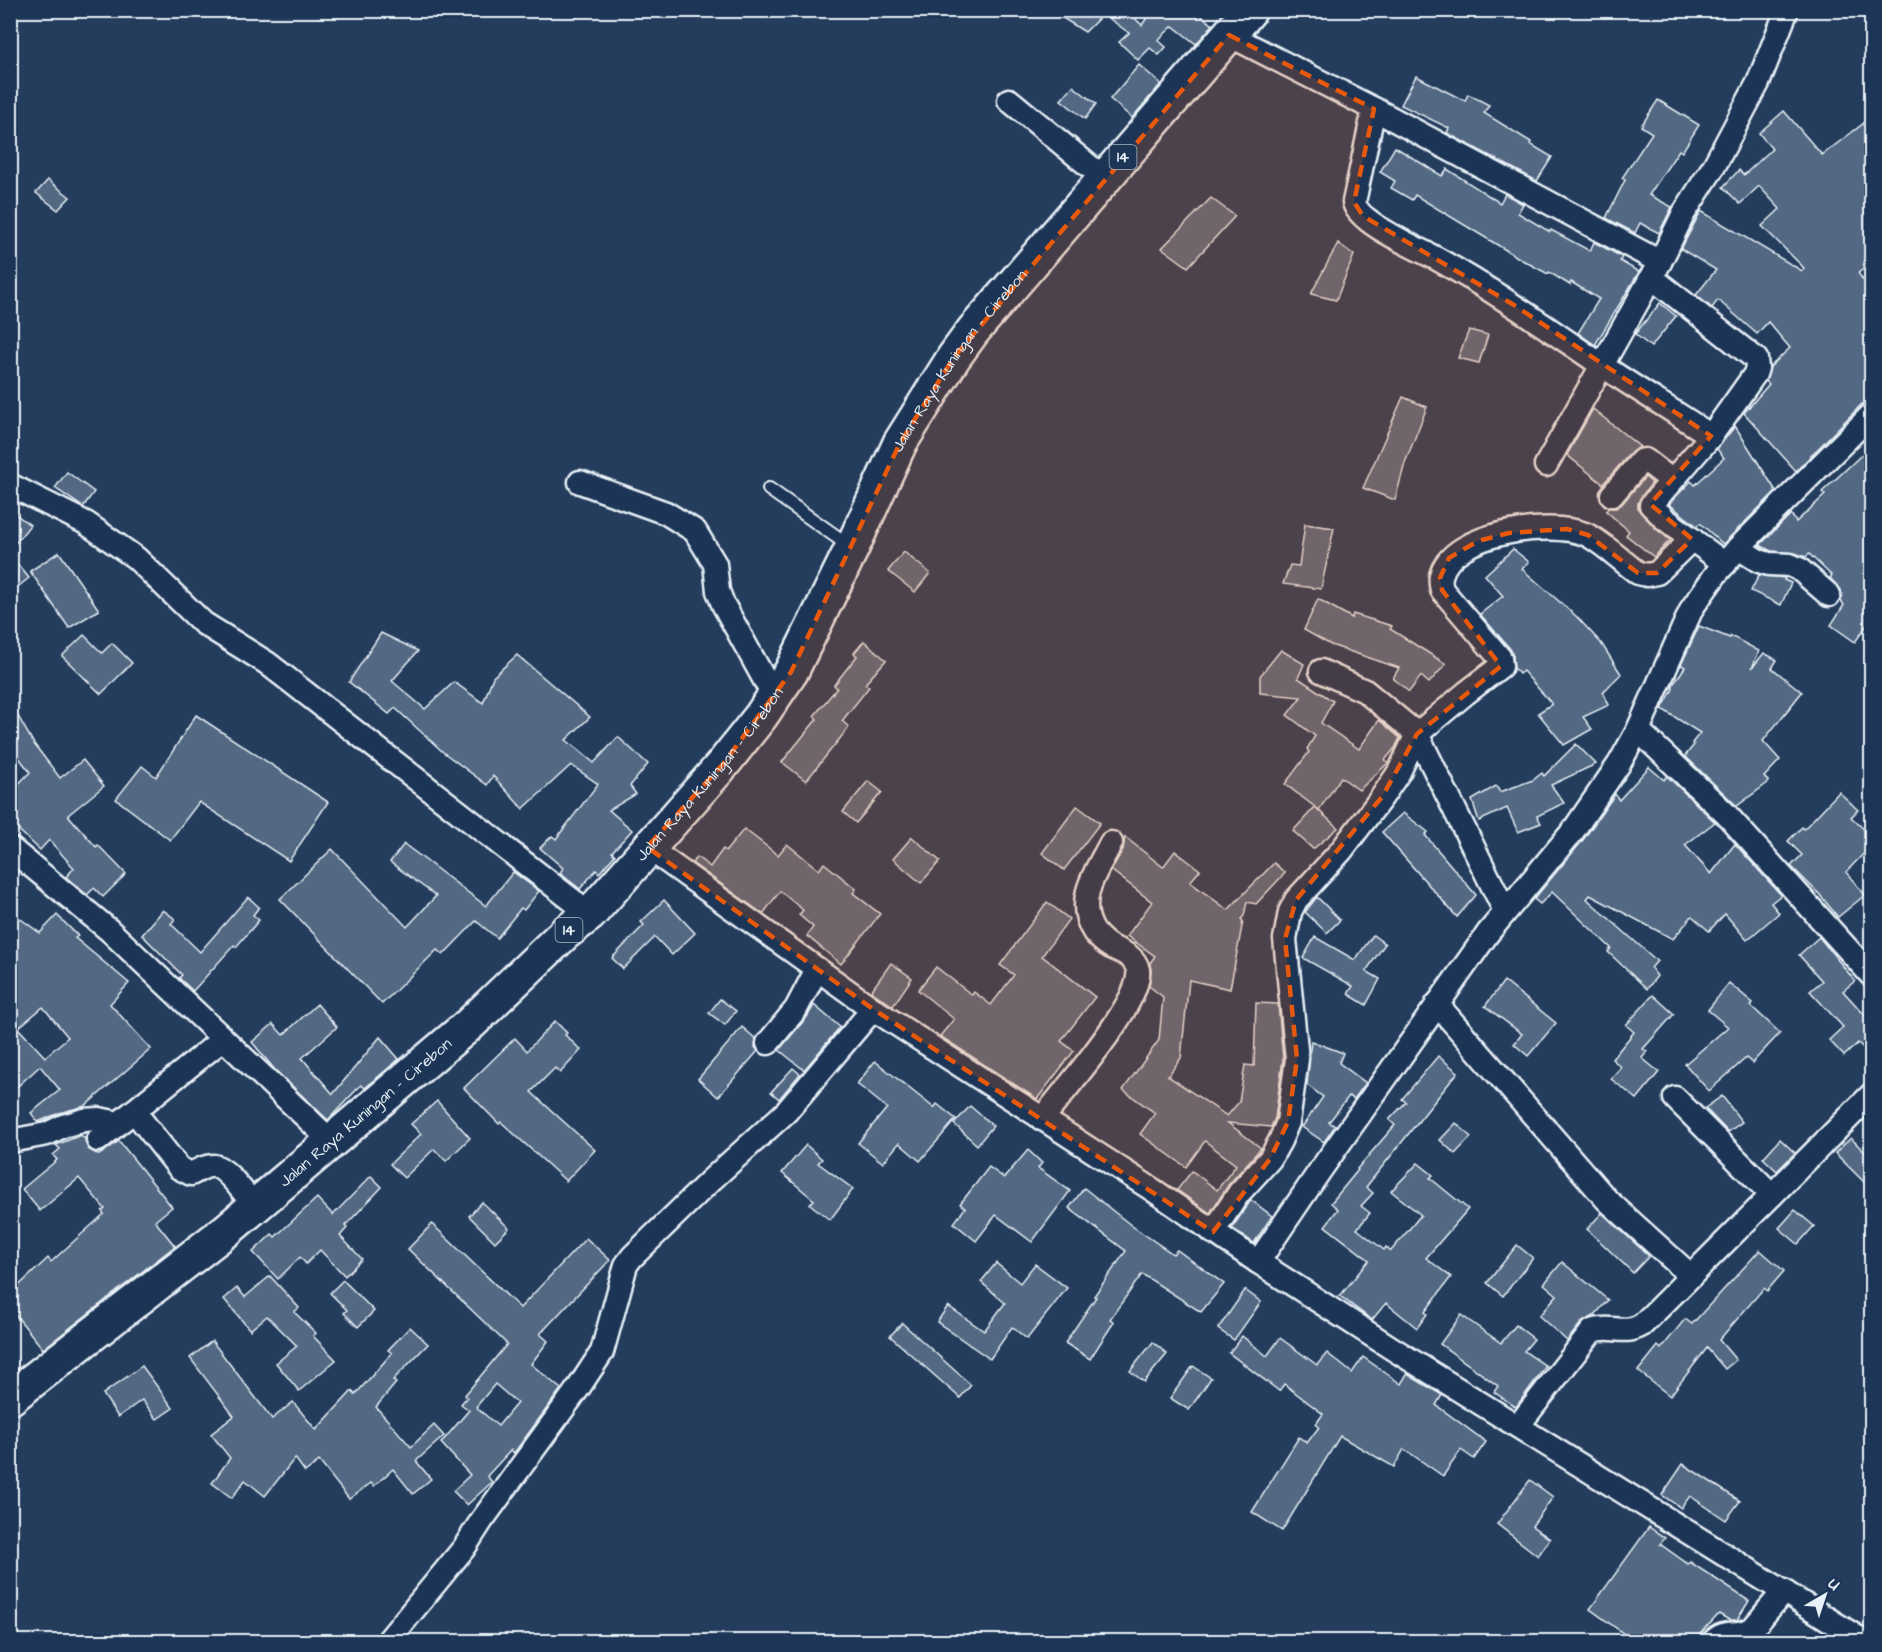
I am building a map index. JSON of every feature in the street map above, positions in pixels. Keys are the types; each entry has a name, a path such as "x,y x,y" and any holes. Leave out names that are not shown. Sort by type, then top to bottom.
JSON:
{"highway":[{"name":"Jalan Raya Kuningan - Cirebon","path":"10,1398 255,1206 332,1142 471,1023 565,933 590,914 647,847 723,764 791,672 852,548 900,442 973,331 1250,10"}],"street":[{"path":"1546,465 1655,270 1684,213 1714,166 1758,83 1787,10"},
{"path":"1229,35 1374,109 1655,270 1756,359 1755,374 1711,436 1651,505 1665,519 1692,539 1731,556 1768,564 1790,565 1799,569 1830,595"},
{"path":"1009,100 1105,178"},
{"path":"1374,109 1355,197 1357,210 1382,229 1514,305 1602,366 1711,436"},
{"path":"1258,1263 1437,1004 1505,911 1573,831 1619,764 1638,730 1692,608 1731,556 1872,414"},
{"path":"1612,495 1641,461 1645,460 1671,480"},
{"path":"580,482 666,513 695,531 715,564 718,591 723,604 774,697"},
{"path":"10,484 86,524 136,558 203,623 267,663 590,914"},
{"path":"1213,1232 1239,1193 1270,1159 1288,1122 1297,1059 1285,939 1290,912 1296,900 1341,850 1382,797 1399,772 1417,734 1501,666 1500,658 1442,590 1440,578 1449,558 1478,541 1509,532 1567,528 1588,535 1638,573 1647,575 1657,573 1692,539"},
{"path":"1321,671 1365,691 1417,734 1505,911"},
{"path":"1638,730 1733,821 1872,976"},
{"path":"1042,1119 1110,1033 1134,993 1138,969 1133,960 1122,951 1105,943 1097,935 1085,911 1086,892 1111,843"},
{"path":"647,847 873,1009 1153,1190 1258,1263 1865,1641"},
{"path":"14,860 109,930 332,1142"},
{"path":"768,1043 796,1009 817,969"},
{"path":"1437,1004 1607,1200 1691,1276"},
{"path":"387,1641 464,1548 602,1352 626,1265 632,1257 710,1181 786,1112 873,1009"},
{"path":"98,1140 223,1039"},
{"path":"1518,1426 1592,1331 1602,1328 1632,1330 1642,1325 1872,1094"},
{"path":"1675,1098 1772,1195"},
{"path":"10,1141 47,1134 63,1126 84,1120 126,1117 179,1168 191,1174 209,1166 224,1170 255,1206"},
{"path":"1713,1641 1719,1635 1731,1632 1739,1634 1753,1628 1784,1591"}],"lane":[{"path":"769,489 852,548"}],"highlighted area":[{"path":"1229,35 1374,109 1354,202 1363,216 1514,305 1711,436 1650,504 1692,539 1657,573 1638,573 1588,535 1567,529 1509,533 1478,541 1449,558 1440,578 1442,590 1501,666 1417,734 1382,797 1296,900 1285,939 1297,1059 1288,1122 1270,1159 1213,1232 873,1009 647,847 723,764 791,672 900,443 954,357"}],"building":[{"path":"1050,10 1126,10 1142,25 1152,10 1194,10 1213,25 1196,44 1173,26 1158,40 1166,47 1159,55 1150,48 1138,60 1119,42 1129,33 1103,14 1085,32"},
{"path":"1139,65 1161,84 1132,118 1110,99"},
{"path":"1416,76 1465,101 1468,94 1489,105 1484,113 1552,157 1537,181 1447,133 1449,128 1401,105"},
{"path":"1073,86 1096,104 1085,119 1061,100"},
{"path":"1658,100 1699,125 1682,152 1679,150 1649,195 1672,207 1659,233 1640,223 1635,233 1606,218 1625,180 1622,178 1652,133 1641,126"},
{"path":"1784,111 1822,155 1872,117 1872,263 1858,273 1872,292 1872,401 1862,404 1796,471 1744,413 1769,384 1766,381 1770,367 1790,348 1768,322 1757,334 1718,300 1712,308 1696,295 1716,270 1681,249 1701,211 1802,271 1804,268 1762,226 1780,209 1759,186 1740,204 1723,187 1739,170 1744,175 1772,149 1759,133"},
{"path":"1395,147 1442,176 1447,169 1500,203 1505,194 1523,204 1518,213 1550,232 1551,230 1590,251 1594,242 1622,257 1620,261 1639,272 1595,345 1578,333 1599,299 1571,282 1570,285 1549,272 1548,274 1524,261 1415,195 1412,200 1391,188 1395,181 1380,172"},
{"path":"48,180 70,197 58,210 36,193"},
{"path":"1211,198 1235,216 1188,267 1162,248"},
{"path":"1338,243 1354,255 1336,300 1311,294"},
{"path":"1660,303 1676,316 1651,347 1635,334"},
{"path":"1469,330 1488,335 1479,363 1458,358"},
{"path":"1403,397 1427,407 1405,463 1395,500 1363,488"},
{"path":"1593,409 1640,447 1631,452 1603,484 1567,455"},
{"path":"1735,426 1776,491 1723,544 1700,523 1697,526 1669,504 1691,481 1695,485 1724,458 1717,449"},
{"path":"1872,445 1872,618 1855,642 1831,625 1844,605 1841,601 1841,590 1830,578 1832,576 1809,554 1806,557 1795,553 1771,551 1760,545 1791,514 1796,522 1825,495 1822,492"},
{"path":"67,472 94,492 83,507 55,488"},
{"path":"1645,477 1652,483 1641,497 1638,509 1656,529 1670,540 1654,557 1626,535 1629,531 1606,511 1608,508 1616,508 1622,504"},
{"path":"10,510 30,525 10,550"},
{"path":"1305,524 1334,528 1321,589 1283,584 1290,565 1299,566"},
{"path":"1513,549 1529,562 1522,569 1577,617 1601,643 1621,674 1603,692 1609,705 1583,717 1592,729 1564,745 1538,713 1552,704 1523,671 1519,674 1514,668 1511,650 1480,614 1503,596 1485,575"},
{"path":"59,552 99,610 69,628 30,571"},
{"path":"904,552 930,573 915,592 888,571"},
{"path":"10,555 29,578 10,593"},
{"path":"1759,575 1785,578 1784,580 1791,583 1781,605 1751,591"},
{"path":"1318,599 1352,618 1353,614 1392,626 1390,629 1446,664 1429,683 1421,676 1409,692 1393,678 1399,668 1331,645 1304,630"},
{"path":"1699,626 1730,638 1731,636 1759,651 1752,668 1764,653 1777,660 1772,668 1802,692 1763,741 1780,760 1764,777 1769,782 1737,806 1685,756 1700,733 1662,709 1674,683 1685,667 1681,665"},
{"path":"381,633 418,651 392,681 425,709 454,682 483,703 493,677 517,655 590,717 566,740 594,763 618,737 648,764 630,786 636,794 609,810 632,830 612,852 615,855 599,873 596,870 580,889 560,873 563,868 540,848 552,836 556,839 598,784 571,765 523,809 493,776 487,785 443,752 395,708 389,714 349,682"},
{"path":"84,635 102,653 112,643 132,663 101,694 62,656"},
{"path":"864,641 886,660 865,684 869,687 842,721 849,727 806,781 782,762 817,719 814,716 837,688 834,685 857,656 854,653"},
{"path":"1281,650 1304,664 1298,678 1333,701 1321,723 1359,749 1379,720 1400,738 1385,760 1388,763 1359,790 1341,777 1319,810 1285,784 1309,752 1307,749 1315,736 1287,715 1301,697 1260,693 1260,676"},
{"path":"10,702 34,744 60,778 83,760 104,786 68,815 96,847 98,845 126,874 103,897 94,888 87,895 66,877 74,868 49,840 40,850 10,822 10,793 30,772 10,746"},
{"path":"196,715 328,802 289,861 199,802 170,840 116,799 142,766 156,777"},
{"path":"1576,744 1596,764 1551,785 1564,803 1537,816 1541,823 1518,832 1507,808 1479,821 1472,800 1496,786 1500,792 1533,780 1542,773 1544,776"},
{"path":"1649,767 1664,780 1667,776 1715,822 1685,845 1711,874 1735,844 1781,895 1771,903 1779,913 1747,940 1725,914 1709,931 1692,916 1673,939 1590,895 1587,899 1657,961 1651,968 1657,976 1647,989 1608,952 1611,948 1552,892 1540,904 1534,899 1583,840 1615,794 1619,800"},
{"path":"868,781 882,792 856,823 843,812"},
{"path":"1839,792 1858,810 1851,817 1872,837 1872,845 1846,872 1865,895 1838,917 1791,866 1802,855 1788,841 1802,827 1804,829"},
{"path":"1077,806 1100,823 1064,870 1042,853"},
{"path":"1315,807 1338,828 1313,849 1293,831"},
{"path":"1403,813 1428,832 1425,835 1476,895 1457,917 1382,832"},
{"path":"744,829 778,855 787,844 819,870 824,863 856,889 853,893 880,914 841,964 807,936 813,927 799,915 803,910 780,891 763,914 692,863 697,857 710,867 723,849 726,851"},
{"path":"912,837 940,861 921,883 893,859"},
{"path":"1125,837 1163,867 1175,851 1200,870 1190,882 1228,910 1274,863 1285,873 1256,904 1247,902 1244,916 1241,919 1243,921 1230,989 1189,980 1181,1058 1168,1076 1227,1116 1239,1102 1245,1065 1254,1066 1256,1003 1278,1004 1283,1059 1275,1118 1271,1127 1228,1123 1261,1148 1229,1184 1210,1213 1177,1190 1192,1171 1217,1190 1236,1165 1205,1141 1186,1167 1140,1134 1155,1113 1123,1090 1159,1040 1163,997 1149,986 1150,963 1155,956 1127,936 1152,902 1111,870 1123,850"},
{"path":"404,844 486,906 513,872 539,891 524,910 521,908 497,938 476,921 443,955 437,950 382,1004 280,899 332,849 407,927 436,896 390,862"},
{"path":"248,897 259,907 253,915 259,920 193,991 179,978 182,975 142,935 163,910 175,919 171,924 200,952"},
{"path":"1317,897 1340,920 1327,933 1305,912"},
{"path":"664,900 695,933 672,955 655,937 623,969 612,958 644,925 641,922"},
{"path":"1047,902 1069,919 1042,956 1095,997 1061,1041 1074,1051 1037,1099 940,1036 954,1019 918,990 936,967 972,995 974,992 991,1005 1014,975 1000,965"},
{"path":"10,911 40,933 57,915 78,936 75,938 129,983 110,1004 151,1049 85,1106 38,1122 31,1113 60,1090 40,1066 10,1093","holes":["43,1007 68,1037 45,1057 18,1028"]},
{"path":"1373,935 1385,944 1366,971 1380,979 1366,1005 1348,994 1353,986 1303,958 1315,937 1355,960"},
{"path":"1819,937 1855,981 1843,991 1872,1023 1872,1056 1858,1043 1844,1056 1829,1040 1843,1027 1810,991 1822,981 1799,955"},
{"path":"891,963 912,978 893,1006 871,991"},
{"path":"1504,981 1556,1023 1528,1056 1514,1044 1522,1034 1485,1006"},
{"path":"1729,983 1753,1003 1751,1006 1780,1033 1752,1063 1746,1058 1709,1091 1685,1064 1728,1027 1708,1010"},
{"path":"1653,995 1674,1014 1643,1049 1647,1052 1642,1058 1659,1072 1637,1099 1611,1079 1621,1067 1612,1059 1634,1032 1626,1025"},
{"path":"720,999 736,1011 725,1025 709,1013"},
{"path":"317,1004 337,1027 302,1058 333,1094 380,1037 399,1059 365,1088 361,1085 328,1120 275,1070 252,1042 273,1024 283,1035"},
{"path":"814,1005 840,1027 804,1070 779,1050 807,1017"},
{"path":"555,1021 567,1033 565,1035 581,1050 560,1073 555,1068 531,1092 595,1150 566,1181 501,1122 499,1124 464,1088 515,1038 527,1051"},
{"path":"742,1027 756,1039 755,1047 758,1051 718,1097 698,1079"},
{"path":"1311,1041 1343,1053 1339,1063 1366,1083 1354,1099 1349,1096 1329,1122 1335,1126 1324,1142 1302,1127 1323,1097 1307,1085"},
{"path":"1438,1056 1458,1072 1366,1187 1373,1193 1361,1206 1370,1213 1357,1229 1384,1250 1386,1247 1391,1251 1421,1215 1391,1191 1418,1163 1433,1175 1430,1178 1468,1209 1426,1258 1451,1277 1425,1312 1427,1314 1417,1328 1386,1303 1372,1320 1340,1296 1369,1260 1325,1226 1338,1209 1331,1203 1395,1125 1389,1120 1406,1102 1402,1099"},
{"path":"875,1061 934,1108 937,1104 956,1119 920,1161 899,1143 883,1163 858,1143 887,1108 857,1084"},
{"path":"793,1068 800,1074 779,1099 771,1092"},
{"path":"1722,1096 1742,1122 1728,1132 1705,1108"},
{"path":"437,1101 470,1138 446,1161 434,1149 404,1178 390,1164 421,1134 411,1124"},
{"path":"970,1106 993,1126 977,1145 954,1124"},
{"path":"1456,1123 1471,1137 1455,1154 1440,1140"},
{"path":"81,1135 88,1149 99,1155 119,1141 172,1207 155,1221 175,1246 43,1349 10,1308 10,1294 48,1258 51,1262 104,1214 102,1211 105,1209 79,1178 40,1211 22,1189 57,1160 53,1155 60,1149 56,1145"},
{"path":"1851,1138 1872,1160 1872,1190 1835,1153"},
{"path":"1780,1139 1795,1153 1777,1171 1763,1158"},
{"path":"806,1145 822,1159 818,1163 853,1189 830,1220 810,1204 814,1200 782,1173"},
{"path":"1028,1150 1042,1163 1038,1168 1070,1191 1032,1242 996,1215 976,1241 954,1223 965,1208 960,1204 989,1167 1004,1178"},
{"path":"371,1176 382,1187 345,1226 347,1228 340,1236 362,1259 345,1276 320,1250 306,1264 300,1257 278,1279 253,1252 272,1234 275,1237 317,1198 333,1215"},
{"path":"1084,1188 1132,1226 1173,1254 1177,1250 1224,1284 1201,1312 1142,1274 1110,1319 1114,1322 1090,1359 1065,1343 1096,1297 1094,1296 1126,1251 1069,1208"},
{"path":"1251,1200 1272,1216 1254,1243 1232,1228"},
{"path":"482,1202 509,1228 495,1242 469,1216"},
{"path":"1795,1210 1814,1226 1798,1244 1779,1228"},
{"path":"1602,1213 1649,1256 1633,1273 1587,1229"},
{"path":"432,1224 520,1308 586,1238 610,1260 540,1334 548,1341 531,1364 561,1389 514,1453 511,1450 487,1476 492,1482 467,1505 453,1491 470,1475 441,1443 469,1410 461,1404 467,1397 465,1395 507,1344 408,1249","holes":["495,1384 517,1403 498,1426 476,1407"]},
{"path":"1517,1245 1533,1258 1503,1296 1487,1283"},
{"path":"1760,1250 1784,1271 1767,1291 1764,1288 1719,1340 1736,1360 1725,1369 1707,1348 1670,1396 1638,1371 1658,1346 1661,1349 1685,1319 1692,1324"},
{"path":"1562,1262 1608,1300 1594,1316 1581,1323 1567,1341 1539,1316 1557,1295 1544,1284"},
{"path":"996,1263 1020,1283 1035,1264 1067,1288 1027,1339 1012,1327 990,1359 937,1322 948,1306 984,1331 1005,1303 981,1282"},
{"path":"270,1276 299,1308 294,1312 316,1333 313,1336 336,1360 299,1391 276,1363 297,1346 267,1316 250,1330 224,1299 237,1288 245,1297"},
{"path":"343,1280 374,1311 358,1327 344,1313 347,1310 330,1293"},
{"path":"1245,1290 1261,1302 1234,1340 1218,1329"},
{"path":"1461,1315 1501,1343 1516,1325 1534,1339 1524,1351 1546,1366 1516,1407 1494,1392 1498,1386 1440,1344"},
{"path":"902,1323 971,1385 960,1398 890,1336"},
{"path":"410,1327 428,1344 393,1380 396,1383 376,1407 411,1447 434,1425 444,1436 416,1461 431,1479 413,1494 393,1469 374,1486 371,1483 349,1499 319,1461 305,1472 295,1458 265,1496 245,1480 232,1498 212,1483 230,1458 211,1434 234,1416 190,1358 212,1341 272,1419 293,1402 316,1430 352,1391 355,1395 392,1353 388,1350"},
{"path":"1242,1336 1267,1356 1280,1338 1317,1365 1327,1353 1352,1373 1363,1357 1401,1384 1407,1374 1442,1395 1436,1405 1486,1442 1474,1459 1461,1450 1443,1476 1404,1449 1394,1467 1340,1436 1282,1531 1252,1512 1299,1437 1307,1443 1319,1427 1316,1424 1323,1414 1284,1384 1279,1391 1229,1353"},
{"path":"1153,1342 1167,1354 1144,1382 1130,1371"},
{"path":"142,1366 173,1408 157,1419 142,1400 118,1417 103,1394"},
{"path":"1193,1366 1211,1378 1189,1410 1170,1398"},
{"path":"1683,1464 1740,1501 1726,1520 1690,1496 1681,1508 1662,1495"},
{"path":"1530,1480 1553,1497 1532,1526 1550,1539 1538,1556 1497,1524"},
{"path":"1649,1527 1665,1538 1660,1544 1749,1601 1737,1620 1729,1620 1719,1614 1694,1641 1634,1641 1590,1609"}]}
